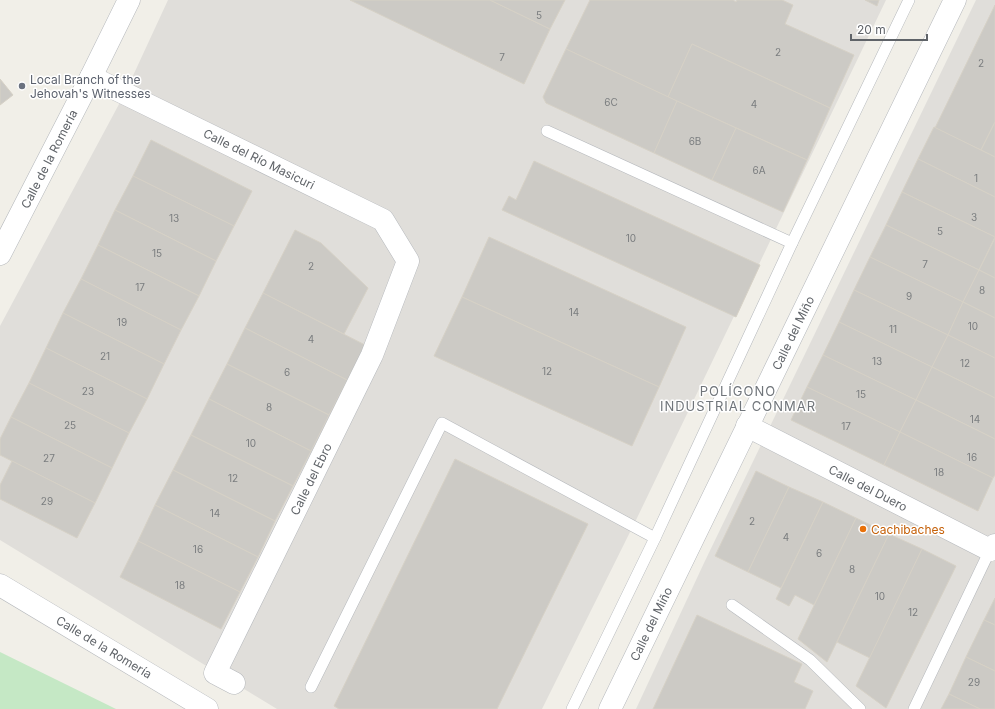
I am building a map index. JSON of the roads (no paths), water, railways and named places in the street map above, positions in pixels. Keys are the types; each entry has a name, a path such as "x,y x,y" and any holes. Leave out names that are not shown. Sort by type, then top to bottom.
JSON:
{"street":[{"name":"Calle de la Romería","path":"0,254 129,0"},
{"name":"Calle del Miño","path":"610,709 956,0"},
{"name":"Calle del Río Masicuri","path":"91,77 383,220 408,262"},
{"name":"Calle del Ebro","path":"234,683 215,673 372,355 408,262"},
{"name":"Calle del Duero","path":"747,426 992,548"},
{"name":"Calle de la Romería","path":"0,585 207,709"}],"lane":[{"path":"572,709 656,538 792,243 909,0"},
{"path":"547,130 792,243"},
{"path":"311,687 442,423 656,538"},
{"path":"914,709 992,548"},
{"path":"732,605 810,660 860,709"}],"place":[{"name":"Local Branch of the Jehovah's Witnesses","path":"22,86"},
{"name":"Cachibaches","path":"863,529"}],"district":[{"name":"POLÍGONO INDUSTRIAL CONMAR","path":"738,398"}]}
